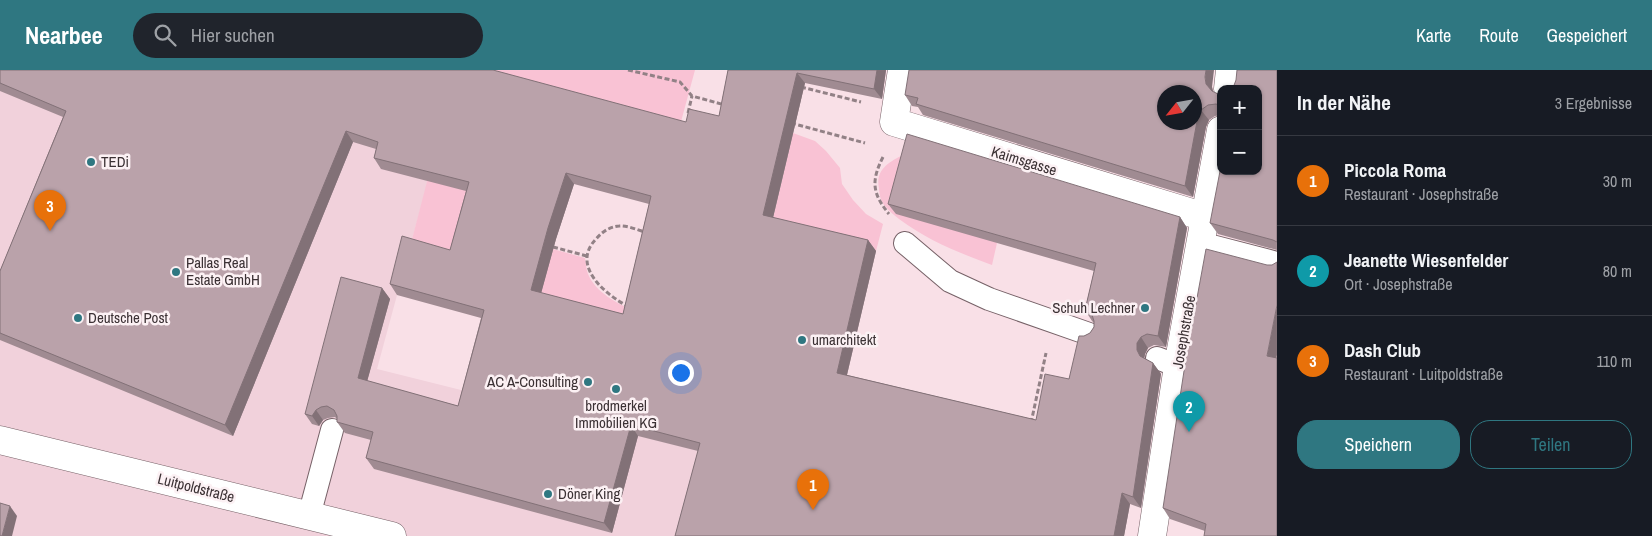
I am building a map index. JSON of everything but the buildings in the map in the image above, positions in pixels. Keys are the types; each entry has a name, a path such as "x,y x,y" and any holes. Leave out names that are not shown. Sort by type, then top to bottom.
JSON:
{"street":[{"path":"895,110 902,70"},
{"path":"1228,85 1230,70"},
{"name":"Kaimsgasse","path":"895,110 894,122 1203,230"},
{"name":"Josephstraße","path":"1152,536 1168,362 1203,230 1217,152"},
{"name":"Luitpoldstraße","path":"0,440 392,536"}],"lane":[{"path":"1203,230 1277,263"},
{"path":"905,243 950,280 989,299 1089,334"},
{"path":"310,516 332,430"}],"path":[{"path":"628,70 680,82 692,96 729,106"},
{"path":"795,86 895,110"},
{"path":"688,115 692,96"},
{"path":"785,122 869,144"},
{"path":"634,309 615,299 598,285 590,273 587,256 592,242 604,231 620,225 651,234"},
{"path":"553,247 587,256"},
{"path":"1030,426 1053,321"}],"shaded area":[{"path":"0,70 458,70 377,369 1043,536 0,536"},
{"path":"456,70 695,70 679,129 506,82 458,260 410,247"},
{"path":"793,133 815,141 826,151 840,168 842,184 853,200 866,214 883,224 876,251 771,226"},
{"path":"903,155 997,243 992,265 955,251 921,234 899,219 884,205 881,200 879,176 884,167"},
{"path":"553,249 585,258 588,274 596,287 614,301 634,311 630,325 534,318"}],"place":[{"name":"TEDi","path":"91,162"},
{"name":"Dash Club","path":"50,231"},
{"name":"Pallas Real Estate GmbH","path":"176,272"},
{"name":"Schuh Lechner","path":"1145,308"},
{"name":"Deutsche Post","path":"78,318"},
{"name":"umarchitekt","path":"802,340"},
{"name":"AC A-Consulting","path":"588,382"},
{"name":"brodmerkel Immobilien KG","path":"616,389"},
{"name":"Jeanette Wiesenfelder","path":"1189,432"},
{"name":"Döner King","path":"548,494"},
{"name":"Piccola Roma","path":"813,510"}]}
